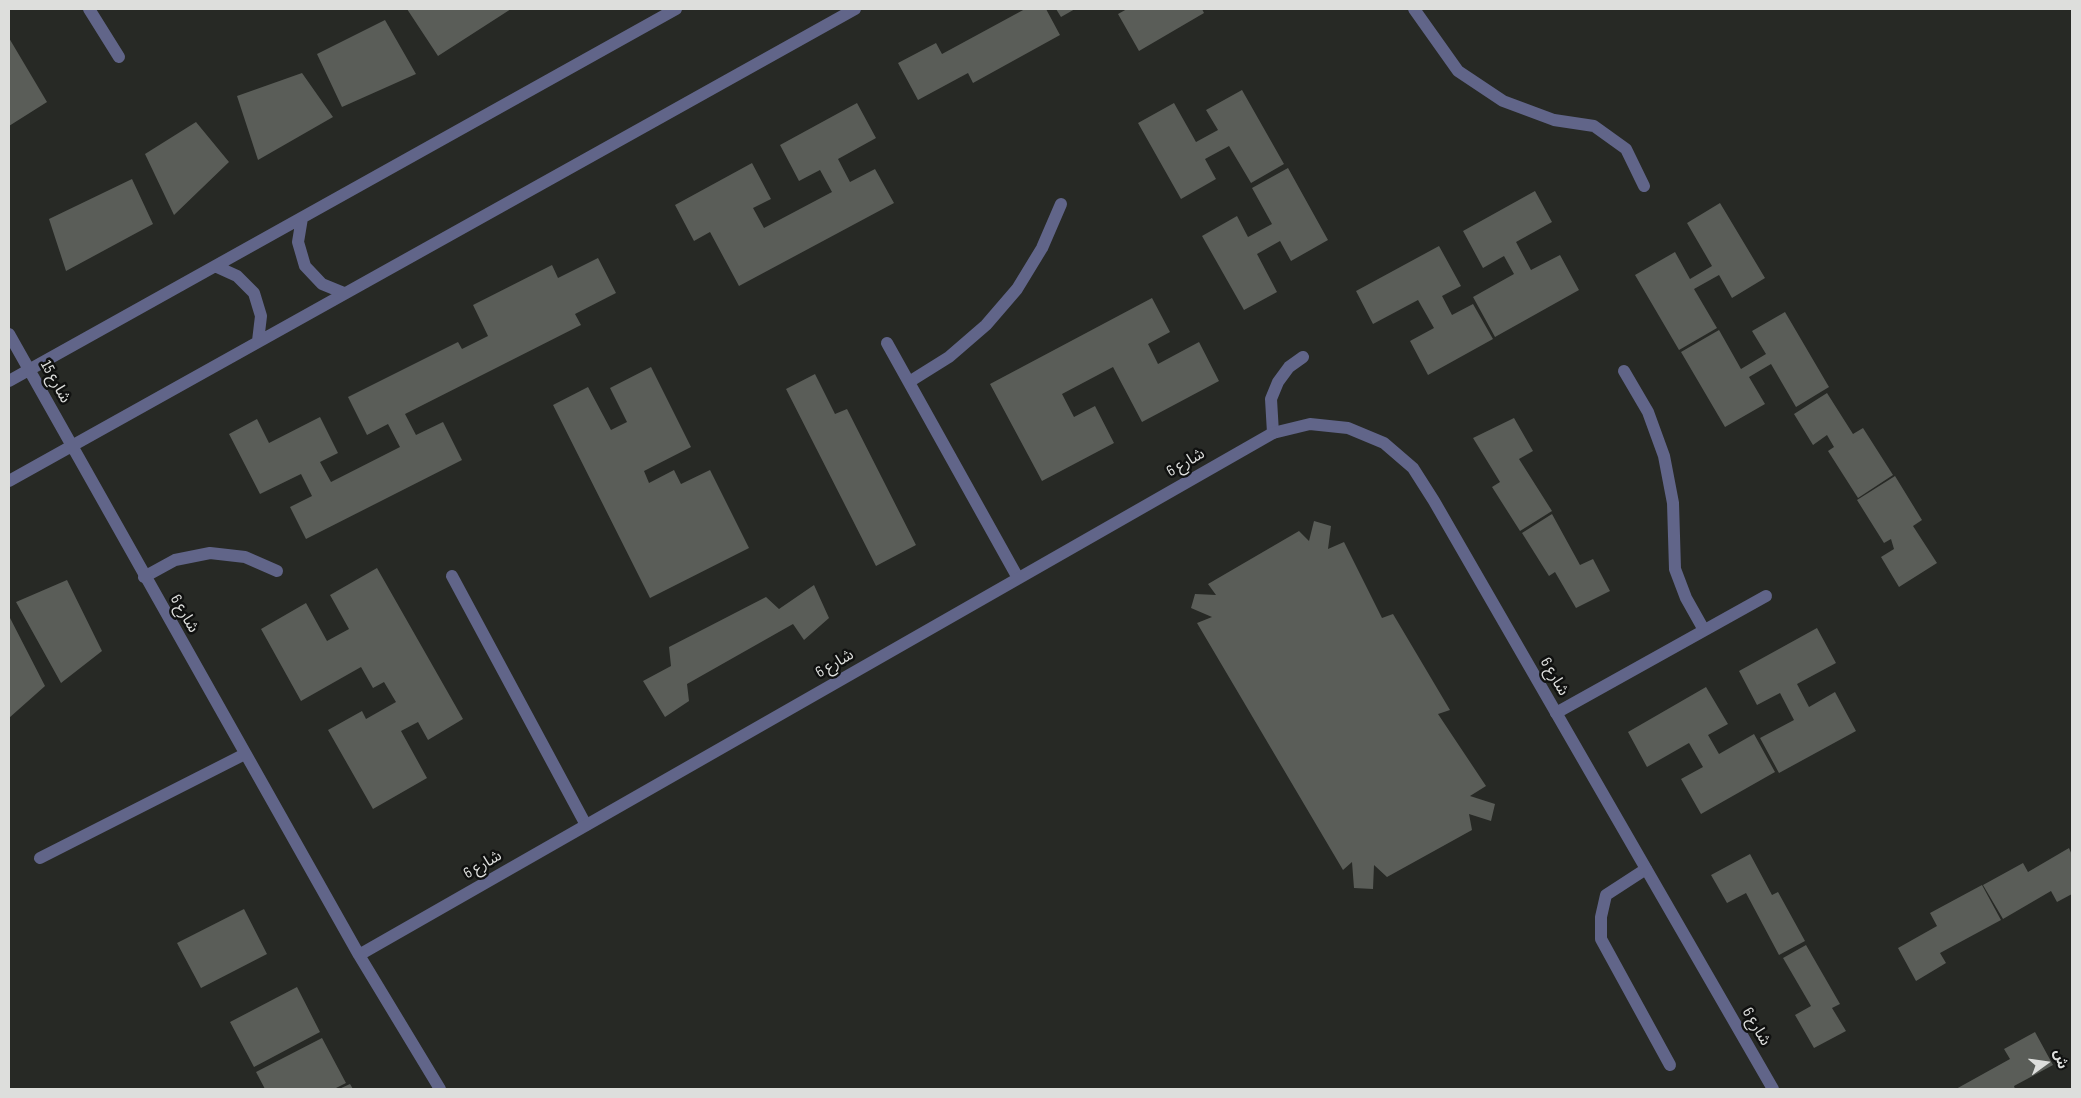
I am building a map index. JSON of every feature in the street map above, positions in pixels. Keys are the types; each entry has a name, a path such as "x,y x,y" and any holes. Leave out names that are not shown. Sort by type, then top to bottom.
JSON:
{"street":[{"path":"89,9 119,57"},
{"path":"9,381 676,9"},
{"path":"9,481 855,9"},
{"path":"1414,9 1458,71 1504,101 1554,120 1594,126 1626,149 1644,186"},
{"path":"909,382 949,357 986,325 1017,289 1042,248 1061,204"},
{"path":"302,218 298,242 305,266 322,284 344,293"},
{"path":"215,266 237,276 254,293 261,316 258,341"},
{"name":"شارع 15","path":"9,334 72,446"},
{"path":"887,343 1018,578"},
{"path":"1272,433 1271,399 1278,382 1289,367 1303,357"},
{"path":"1624,371 1648,412 1664,456 1673,503 1675,569 1686,598 1704,630"},
{"name":"شارع 6","path":"359,955 1272,433 1310,424 1348,428 1384,443 1413,468 1434,501 1774,1089"},
{"name":"شارع 6","path":"72,446 144,577 359,955 440,1089"},
{"path":"144,577 175,560 210,553 245,557 277,571"},
{"path":"452,576 586,825"},
{"path":"1556,713 1766,596"},
{"path":"40,858 245,754"},
{"path":"1646,869 1606,895 1601,939 1670,1065"}],"building":[{"path":"407,9 511,9 438,56"},
{"path":"1025,9 1046,9 1060,35 973,83 968,73 918,100 898,63 936,43 942,54"},
{"path":"1056,9 1075,9 1061,17"},
{"path":"1127,9 1202,9 1204,13 1139,51 1118,14"},
{"path":"385,20 416,74 342,107 317,54"},
{"path":"9,38 47,102 9,126"},
{"path":"302,73 333,117 258,160 237,96"},
{"path":"1242,90 1284,164 1251,183 1229,146 1205,159 1216,179 1181,199 1138,123 1174,103 1196,142 1218,130 1206,110"},
{"path":"857,103 876,138 838,159 850,182 875,169 894,203 739,286 710,232 694,241 675,205 752,163 771,199 753,208 764,228 832,192 820,170 799,181 780,145"},
{"path":"196,122 229,162 174,215 145,154"},
{"path":"1288,168 1328,240 1291,261 1280,241 1257,254 1277,292 1244,310 1202,236 1237,216 1248,237 1272,224 1252,188"},
{"path":"132,179 153,224 66,271 49,219"},
{"path":"1535,191 1552,222 1516,242 1531,270 1560,255 1579,290 1495,337 1473,297 1514,274 1504,256 1483,268 1463,231"},
{"path":"1720,203 1765,278 1732,298 1719,275 1694,289 1717,328 1679,350 1635,275 1675,252 1690,279 1712,266 1687,223"},
{"path":"1439,246 1461,286 1442,296 1452,315 1473,304 1493,339 1428,375 1410,341 1434,328 1418,300 1373,324 1356,291"},
{"path":"598,258 616,293 575,314 581,325 405,414 416,435 443,422 462,460 306,539 290,507 312,496 301,474 260,494 229,434 257,419 269,443 320,417 338,453 320,462 331,482 400,447 388,424 367,435 348,397 458,342 462,349 488,336 473,305 552,265 558,278"},
{"path":"1152,298 1170,332 1148,344 1158,364 1199,342 1219,381 1142,422 1113,367 1062,394 1074,417 1095,406 1114,443 1042,481 990,384"},
{"path":"1785,312 1829,387 1796,407 1771,364 1749,377 1765,404 1725,427 1681,352 1719,330 1741,369 1766,354 1752,331"},
{"path":"651,367 691,447 644,471 649,483 674,470 681,484 710,470 749,548 650,598 553,405 588,387 611,430 627,422 610,388"},
{"path":"815,374 835,414 847,409 916,545 876,566 786,389"},
{"path":"1827,393 1853,434 1863,428 1893,475 1858,498 1828,451 1834,447 1827,435 1813,445 1794,414"},
{"path":"1514,418 1533,451 1519,459 1552,511 1520,531 1492,487 1500,482 1473,438"},
{"path":"1895,476 1922,520 1913,526 1937,563 1899,587 1881,557 1894,549 1891,539 1884,543 1857,500"},
{"path":"1552,514 1580,565 1593,559 1610,591 1576,608 1555,572 1549,576 1522,533"},
{"path":"1314,521 1331,526 1328,549 1344,542 1382,618 1393,614 1450,710 1438,714 1486,786 1470,796 1495,804 1491,821 1469,814 1472,830 1387,877 1374,865 1373,889 1354,888 1352,862 1343,870 1197,623 1212,617 1191,608 1195,594 1216,595 1208,584 1299,531 1309,541"},
{"path":"377,568 463,719 428,740 418,722 401,731 427,778 373,809 328,730 362,711 366,719 396,702 384,682 373,688 361,667 301,701 261,629 306,603 327,641 349,629 330,595"},
{"path":"67,580 102,651 61,683 16,602"},
{"path":"814,585 829,618 804,640 793,624 687,684 689,701 665,717 643,681 671,666 669,647 766,597 779,609"},
{"path":"9,616 45,686 9,718"},
{"path":"1817,628 1836,663 1797,684 1809,707 1835,692 1856,731 1779,773 1760,738 1794,720 1780,693 1757,705 1739,671"},
{"path":"1706,687 1728,724 1708,735 1719,754 1754,734 1775,772 1701,814 1681,779 1703,767 1689,743 1647,767 1628,732"},
{"path":"2069,848 2072,855 2072,894 2057,902 2051,891 2003,919 1983,885 2023,863 2028,872"},
{"path":"1750,854 1772,895 1778,892 1805,941 1779,955 1746,893 1727,903 1711,875"},
{"path":"1982,885 2001,920 1940,953 1946,963 1916,981 1898,948 1937,926 1930,913"},
{"path":"244,909 267,954 201,988 177,943"},
{"path":"1806,945 1840,1004 1832,1008 1846,1031 1814,1048 1795,1015 1811,1006 1783,958"},
{"path":"297,987 320,1032 254,1067 230,1022"},
{"path":"2035,1032 2053,1065 2014,1086 2015,1089 1956,1089 2010,1059 2004,1049"},
{"path":"322,1038 346,1083 334,1089 265,1089 256,1072"},
{"path":"350,1084 353,1089 339,1089"}]}
